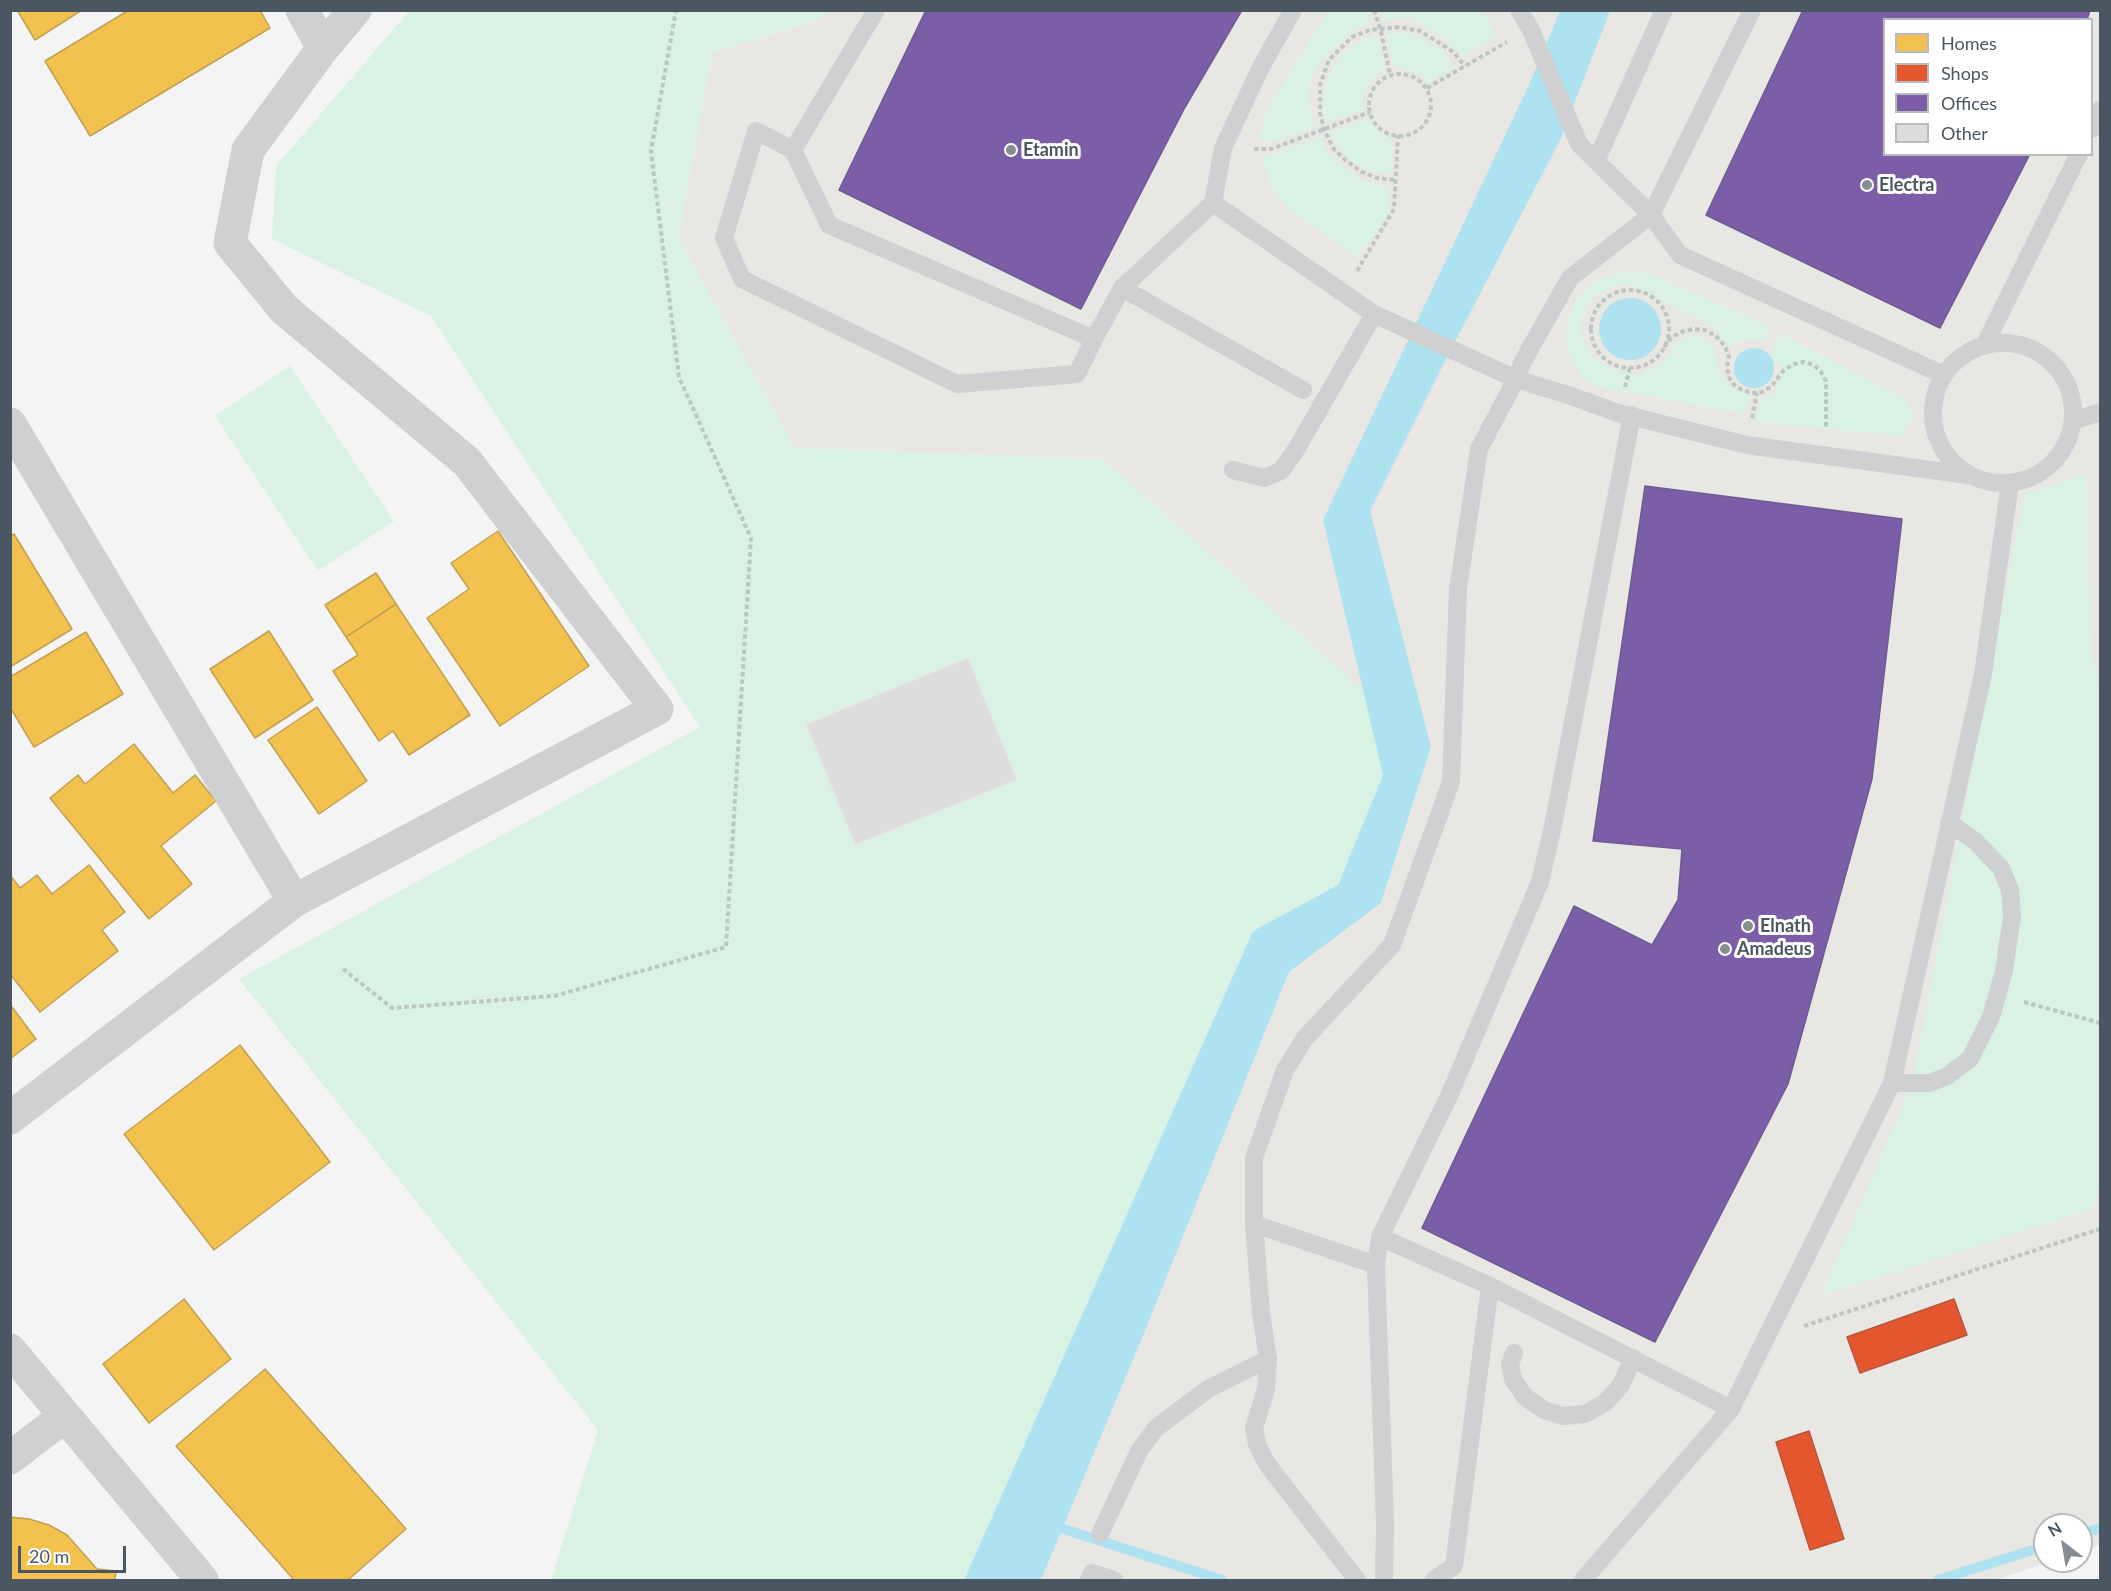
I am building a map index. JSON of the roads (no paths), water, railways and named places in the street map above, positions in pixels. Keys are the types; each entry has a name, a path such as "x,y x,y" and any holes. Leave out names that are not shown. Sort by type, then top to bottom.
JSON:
{"street":[{"path":"302,10 323,48"},
{"path":"10,1118 294,901 657,709 467,462 284,309 230,243 248,150 323,48 355,10"},
{"path":"10,424 294,901"},
{"path":"10,1350 202,1581"},
{"path":"10,1458 65,1416"}],"lane":[{"path":"793,150 876,10"},
{"path":"1094,339 829,225 793,150 756,130 724,238 742,279 957,384 1077,374 1122,288 1213,203 1223,148 1261,66 1293,10"},
{"path":"1519,10 1530,28 1579,144 1651,215 1680,255 1944,375"},
{"path":"1596,161 1664,10"},
{"path":"1357,1581 1267,1464 1257,1444 1254,1428 1266,1389 1268,1359 1261,1313 1254,1224 1254,1158 1285,1070 1305,1038 1392,945 1451,782 1458,589 1479,449 1516,380 1523,361 1570,278 1651,215 1752,10"},
{"path":"2093,125 2100,110"},
{"path":"1984,346 2078,156"},
{"path":"1213,203 1374,314 1516,380 1618,413 1747,445 1968,475 1988,483 2010,483 2032,477 2052,463 2066,444 2073,421 2073,403 2067,385 2058,369 2045,357 2016,344 1984,346 1954,362 1944,375 1934,396 1932,419 1937,441 1950,461 1968,475"},
{"path":"1122,288 1303,390"},
{"path":"1233,470 1264,478 1281,471 1297,448 1374,314"},
{"path":"2073,421 2100,412"},
{"path":"1384,1581 1385,1524 1376,1265 1380,1237 1449,1096 1540,882 1553,826 1632,416"},
{"path":"1583,1581 1731,1409 1892,1083 1983,674 2010,483"},
{"path":"1892,1083 1930,1083 1947,1076 1970,1059 1991,1017 2004,971 2012,916 2010,890 2001,868 1975,841 1949,823"},
{"path":"1254,1224 1376,1265"},
{"path":"1380,1237 1490,1286 1731,1409"},
{"path":"1434,1581 1454,1566 1490,1286"},
{"path":"1514,1353 1510,1365 1513,1379 1525,1397 1544,1410 1563,1416 1585,1414 1606,1402 1621,1385 1633,1358"},
{"path":"1100,1534 1138,1451 1156,1428 1208,1389 1268,1359"},
{"path":"1089,1581 1092,1573 1114,1581"}],"water":[{"path":"1560,11 1610,11 1560,140 1370,511 1431,747 1381,903 1289,972 1145,1331 1041,1580 964,1580 1253,931 1338,885 1383,775 1323,520 1528,87"},
{"path":"1630,298 1652,307 1661,329 1652,351 1630,360 1608,351 1599,329 1608,307"},
{"path":"1754,348 1768,354 1774,368 1768,382 1754,388 1740,382 1734,368 1740,354"}],"waterway":[{"path":"1051,1525 1222,1580"},
{"path":"2093,1530 2100,1528"},
{"path":"1938,1580 2033,1550"}],"place":[{"name":"Etamin","path":"1011,150"},
{"name":"Electra","path":"1867,185"},
{"name":"Elnath","path":"1748,926"},
{"name":"Amadeus","path":"1725,949"}]}
